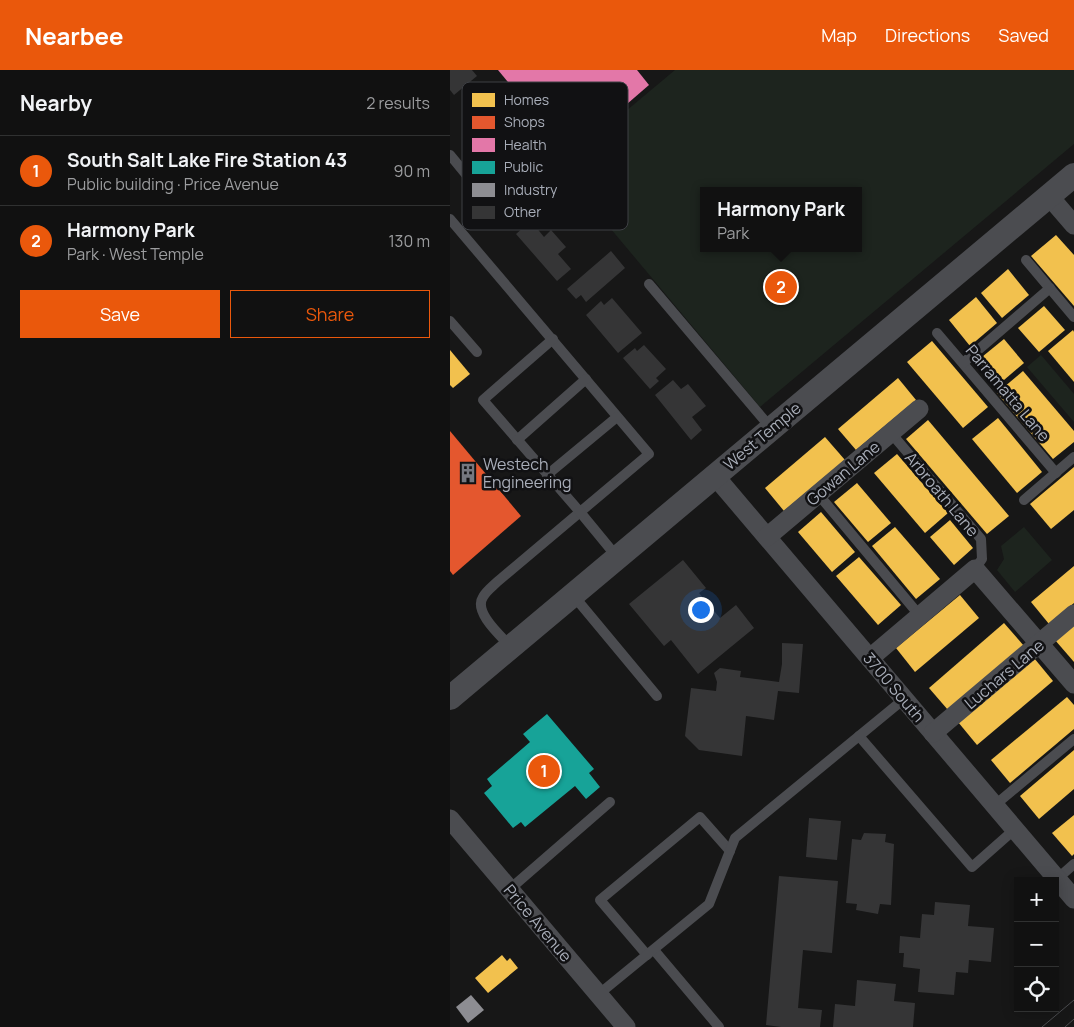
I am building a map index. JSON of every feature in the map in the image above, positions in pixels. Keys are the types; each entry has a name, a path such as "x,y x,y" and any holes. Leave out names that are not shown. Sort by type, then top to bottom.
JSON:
{"street":[{"name":"West Temple","path":"450,698 1074,175"},
{"path":"1049,196 1074,225"},
{"name":"Gowan Lane","path":"767,537 919,409"},
{"name":"3700 South","path":"715,476 1055,877"},
{"path":"870,658 975,568 1074,684"},
{"name":"Luchars Lane","path":"933,733 1074,614"},
{"name":"Price Avenue","path":"450,819 626,1027"},
{"name":"3700 South","path":"1059,881 1074,898"}],"lane":[{"path":"450,155 462,170"},
{"path":"450,219 649,454 497,582 482,598 480,608 487,621 511,647"},
{"path":"1026,260 1074,317"},
{"path":"649,284 673,310 771,428"},
{"path":"963,363 1050,288"},
{"path":"450,321 477,352"},
{"name":"Parramatta Lane","path":"937,333 1056,473"},
{"path":"553,339 483,400 617,557"},
{"path":"517,440 586,379"},
{"path":"548,475 618,417"},
{"name":"Arbroath Lane","path":"891,433 981,539 982,559 975,568"},
{"path":"1024,500 1074,457"},
{"path":"818,494 920,616"},
{"path":"573,595 657,696"},
{"path":"599,994 708,904 735,838 904,699"},
{"path":"859,736 972,867 1015,829"},
{"path":"995,805 1074,739"},
{"path":"510,890 610,802"},
{"path":"719,1027 600,900 700,816 730,851"},
{"path":"1059,877 1074,864"}],"shaded area":[{"path":"675,70 1074,70 1074,144 760,407 612,230 628,230 628,109"},
{"path":"1041,355 1074,394 1074,422 1027,367"},
{"path":"1024,527 1052,560 1015,592 997,570 1004,559 1001,546"}],"building: Homes":[{"path":"1056,235 1074,255 1074,306 1031,256"},
{"path":"1008,269 1029,295 1002,318 981,293"},
{"path":"976,297 997,323 970,346 949,320"},
{"path":"1044,306 1065,330 1039,352 1018,328"},
{"path":"1073,330 1074,332 1074,382 1048,351"},
{"path":"1004,339 1024,363 997,386 977,361"},
{"path":"932,341 988,407 963,428 907,362"},
{"path":"450,350 470,374 453,388 450,385"},
{"path":"1023,371 1074,431 1074,442 1053,459 997,393"},
{"path":"898,378 916,400 856,450 838,429"},
{"path":"998,418 1042,472 1017,493 972,439"},
{"path":"928,420 1009,516 987,534 906,439"},
{"path":"825,437 845,460 784,511 765,488"},
{"path":"897,454 948,513 925,533 874,473"},
{"path":"1074,467 1074,510 1051,529 1030,504"},
{"path":"857,483 891,523 868,542 834,502"},
{"path":"821,512 855,552 832,572 798,532"},
{"path":"950,520 973,548 954,565 930,537"},
{"path":"895,527 940,579 916,599 872,546"},
{"path":"859,557 901,605 878,625 836,576"},
{"path":"1074,566 1074,603 1049,624 1031,602"},
{"path":"960,595 979,618 915,672 896,648"},
{"path":"1004,623 1024,646 948,710 929,688"},
{"path":"1074,624 1074,662 1055,640"},
{"path":"1034,658 1053,681 977,745 958,722"},
{"path":"1067,697 1074,705 1074,729 1010,783 991,760"},
{"path":"1074,750 1074,789 1039,819 1020,796"},
{"path":"1074,815 1074,854 1072,856 1052,833"},
{"path":"502,955 507,961 510,958 518,968 488,993 475,978"}],"building: Shops":[{"name":"Westech Engineering","path":"450,431 521,516 453,575 450,571"}],"building: Health":[{"path":"498,70 637,70 649,85 628,103 628,82 508,82"}],"building: Public":[{"path":"547,714 594,769 589,773 600,787 586,799 575,786 525,827 521,822 513,828 484,793 492,786 487,779 530,742 523,734"}],"building: Industry":[{"path":"471,995 484,1010 468,1023 456,1007"}],"building: Other":[{"path":"450,70 472,70 477,76 470,82 462,82 462,88 454,95 450,90"},
{"path":"521,230 538,230 544,237 551,230 566,247 558,254 571,269 557,281 516,234"},
{"path":"611,251 625,268 586,302 581,295 576,299 567,289"},
{"path":"612,298 642,333 618,353 586,315 601,301 604,305"},
{"path":"644,345 666,369 656,378 659,381 650,389 623,358 635,348 637,351"},
{"path":"673,380 681,389 688,384 706,406 692,417 702,430 691,440 655,395"},
{"path":"683,560 706,588 699,593 720,618 736,605 754,628 698,674 671,640 664,646 629,604"},
{"path":"782,643 803,644 799,693 778,691 774,720 746,716 742,756 699,750 685,736 691,688 716,691 717,682 714,673 720,668 741,671 740,677 779,682 782,664"},
{"path":"809,818 841,821 837,860 806,857"},
{"path":"864,833 886,834 885,842 894,844 891,905 880,904 878,914 856,910 857,904 846,903 852,839 861,840"},
{"path":"779,876 838,881 832,953 803,950 798,1008 822,1010 820,1027 766,1025"},
{"path":"935,902 970,905 968,926 994,928 991,962 969,960 968,973 956,972 954,995 918,992 920,969 903,967 904,953 899,953 900,936 920,938 922,914 934,915"},
{"path":"857,980 896,984 894,1001 915,1003 913,1027 833,1027 835,1004 855,1006"}],"tram line":[{"path":"1042,1027 1074,1000"},
{"path":"1065,1027 1074,1019"}],"place":[{"name":"Harmony Park","path":"781,287"},
{"name":"Westech Engineering","path":"468,473"},
{"name":"South Salt Lake Fire Station 43","path":"544,771"}]}
